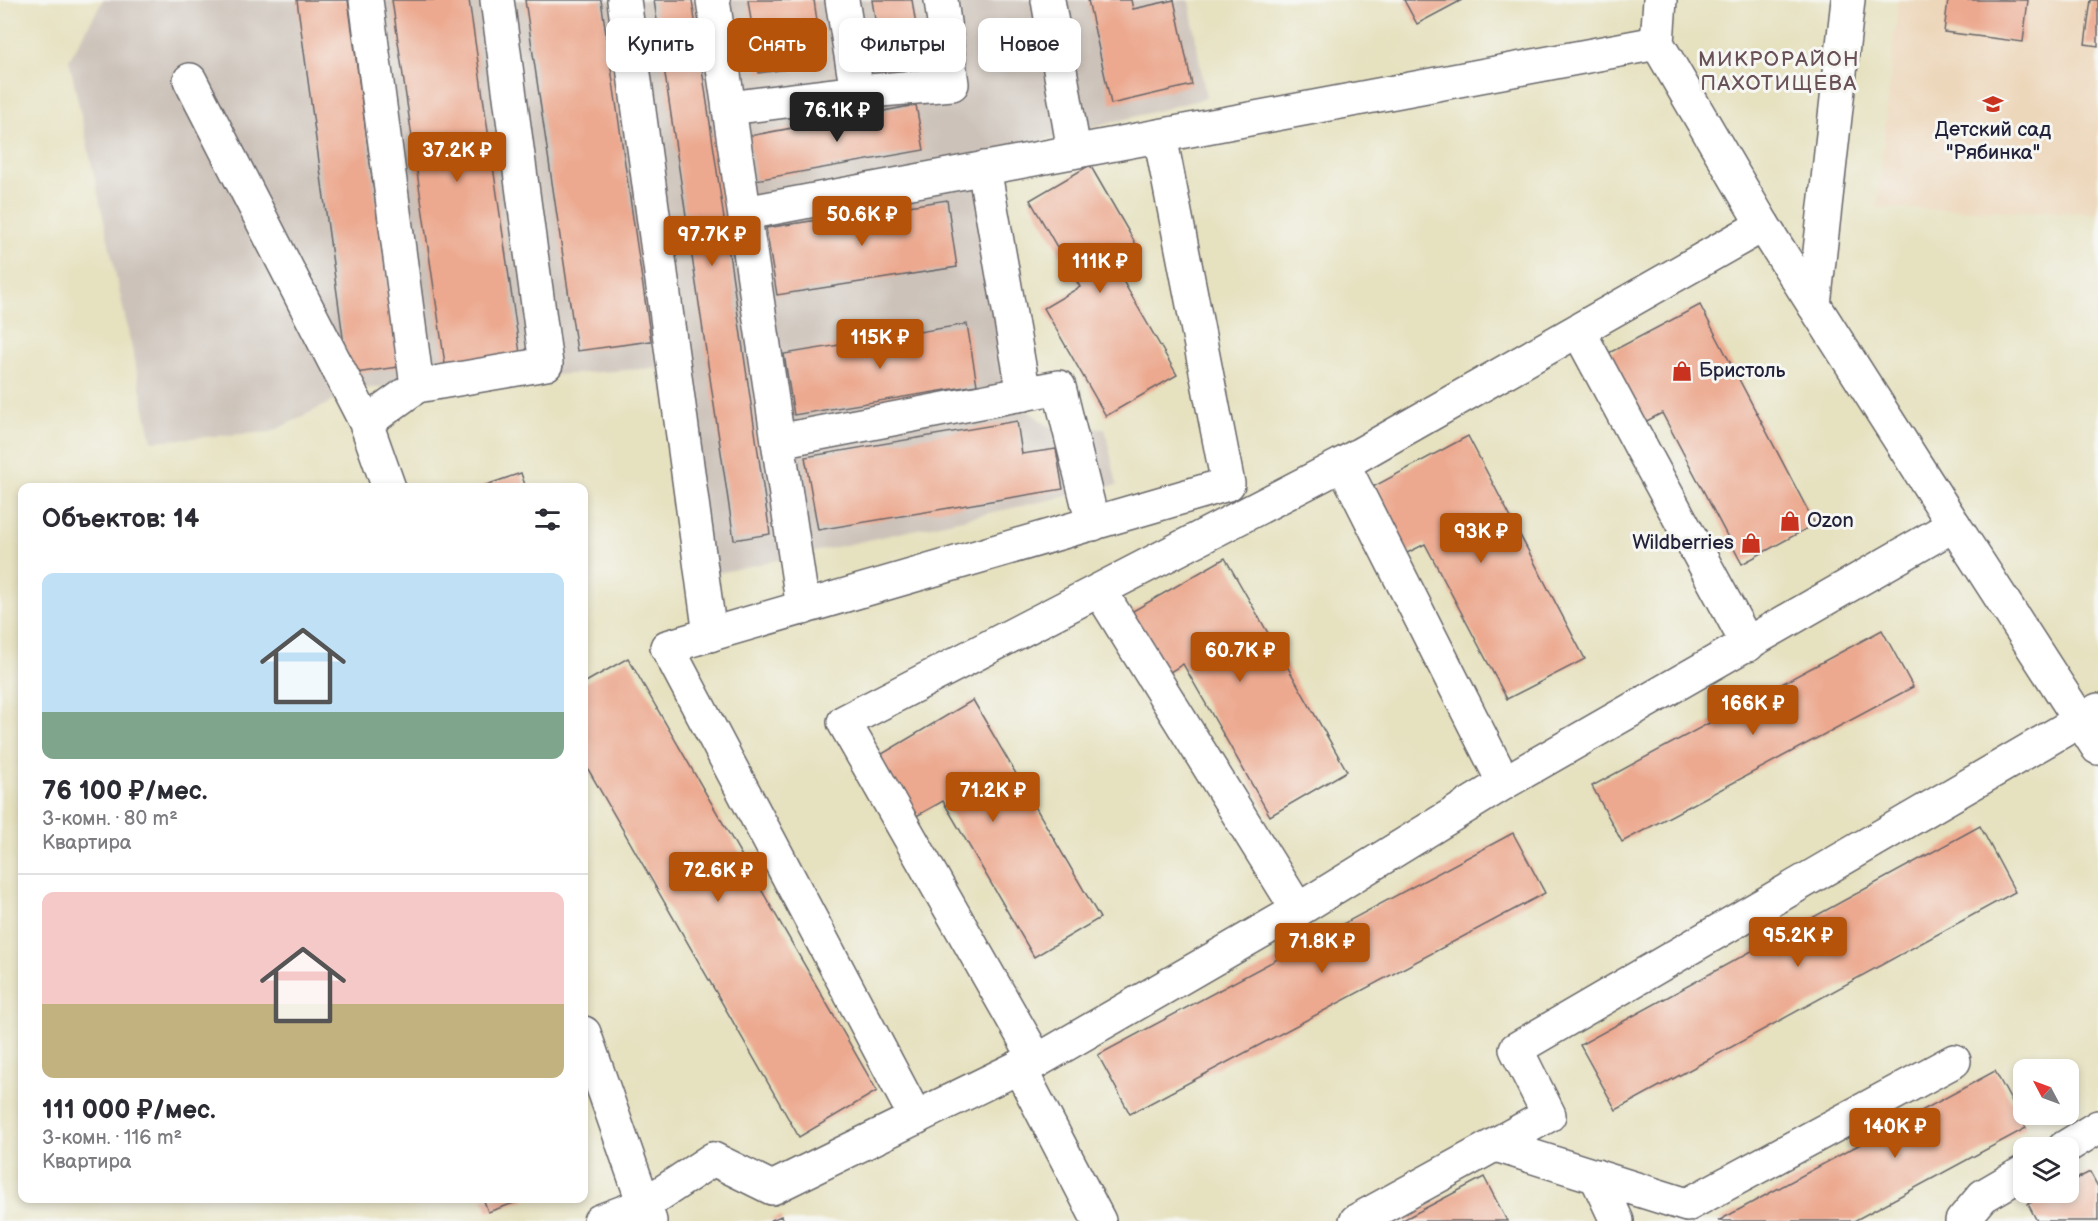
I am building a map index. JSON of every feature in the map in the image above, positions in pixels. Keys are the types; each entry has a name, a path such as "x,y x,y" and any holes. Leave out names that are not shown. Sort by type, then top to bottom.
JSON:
{"street":[{"path":"366,0 417,386"},
{"path":"366,423 417,386 546,364 497,0"},
{"path":"624,0 710,635"},
{"path":"713,0 803,608"},
{"path":"842,0 857,92"},
{"path":"729,108 857,92 952,84 940,0"},
{"path":"1048,0 1074,151"},
{"path":"1660,0 1657,43 1763,225 1954,525 2089,715 2098,748"},
{"path":"1814,305 1848,0"},
{"path":"745,213 1657,43"},
{"path":"190,81 366,423 387,483"},
{"path":"916,1118 666,647 1228,484 1160,136"},
{"path":"984,168 1024,394"},
{"path":"1099,1221 1028,1064 844,722 1343,464 1579,332 1763,225"},
{"path":"1579,332 1748,645"},
{"path":"778,441 1059,387 1093,524"},
{"path":"1343,464 1504,783"},
{"path":"600,1221 647,1213 713,1159 772,1188 1028,1064 1298,910 1504,783 1954,525"},
{"path":"1100,591 1298,910"},
{"path":"1356,1221 1549,1115 1516,1049 2089,715"},
{"path":"588,1044 647,1213"},
{"path":"1496,1145 1687,1205 1954,1061"},
{"path":"2079,1139 2098,1127"},
{"path":"1596,1176 1617,1221"},
{"path":"1962,1221 1983,1196 2013,1178"}],"shaded area":[{"path":"103,0 1189,0 1206,98 989,155 1009,396 1048,426 1105,429 1117,485 714,574 657,368 357,389 271,432 152,441 69,60"},
{"name":"Детский сад \"Рябинка\"","path":"1898,0 2098,0 2098,213 1877,208"}],"building":[{"path":"297,0 348,0 398,367 348,374"},
{"path":"392,0 469,0 521,360 446,371"},
{"path":"525,0 601,0 606,34 606,72 612,72 651,341 577,351"},
{"path":"654,0 692,0 695,18 657,18"},
{"path":"748,0 814,0 817,18 751,18"},
{"path":"872,0 912,0 915,18 875,18"},
{"path":"1088,0 1131,0 1133,9 1174,0 1192,85 1111,104"},
{"path":"1404,0 1462,0 1417,24"},
{"path":"1948,0 2028,0 2023,42 1944,32"},
{"path":"2091,0 2098,0 2098,46 2085,44"},
{"path":"665,72 703,72 770,534 734,540"},
{"path":"916,105 924,150 756,180 749,136"},
{"path":"1090,165 1141,253 1115,267 1177,375 1106,416 1044,308 1080,287 1030,200"},
{"path":"947,200 957,267 777,295 766,228"},
{"path":"1700,305 1815,524 1742,564 1662,413 1639,425 1603,356"},
{"path":"967,324 977,385 794,415 784,354"},
{"path":"1017,421 1022,454 1056,449 1063,489 818,530 805,457"},
{"path":"1468,436 1585,659 1507,699 1425,544 1403,555 1369,489"},
{"path":"521,473 524,483 492,483"},
{"path":"1225,558 1347,771 1270,816 1183,664 1162,677 1126,615"},
{"path":"1882,630 1913,687 1622,842 1592,786"},
{"path":"628,658 877,1091 799,1137 588,769 588,681"},
{"path":"973,700 1100,918 1034,957 943,801 913,818 877,757"},
{"path":"1980,826 2015,892 1616,1110 1580,1045"},
{"path":"1513,833 1545,893 1130,1114 1098,1055"},
{"path":"1995,1071 2013,1104 2013,1125 2024,1125 2026,1128 1854,1221 1718,1221"},
{"path":"2090,1172 2098,1187 2098,1221 2037,1221 2028,1204 2079,1203 2079,1178"},
{"path":"1484,1177 1507,1221 1401,1221"},
{"path":"485,1203 514,1203 488,1212"},
{"path":"781,1216 783,1221 769,1221"}],"place":[{"name":"Детский сад \"Рябинка\"","path":"1993,104"},
{"name":"Бристоль","path":"1682,371"},
{"name":"Ozon","path":"1790,521"},
{"name":"Wildberries","path":"1751,543"}],"district":[{"name":"МИКРОРАЙОН ПАХОТИЩЕВА","path":"1779,71"}]}
